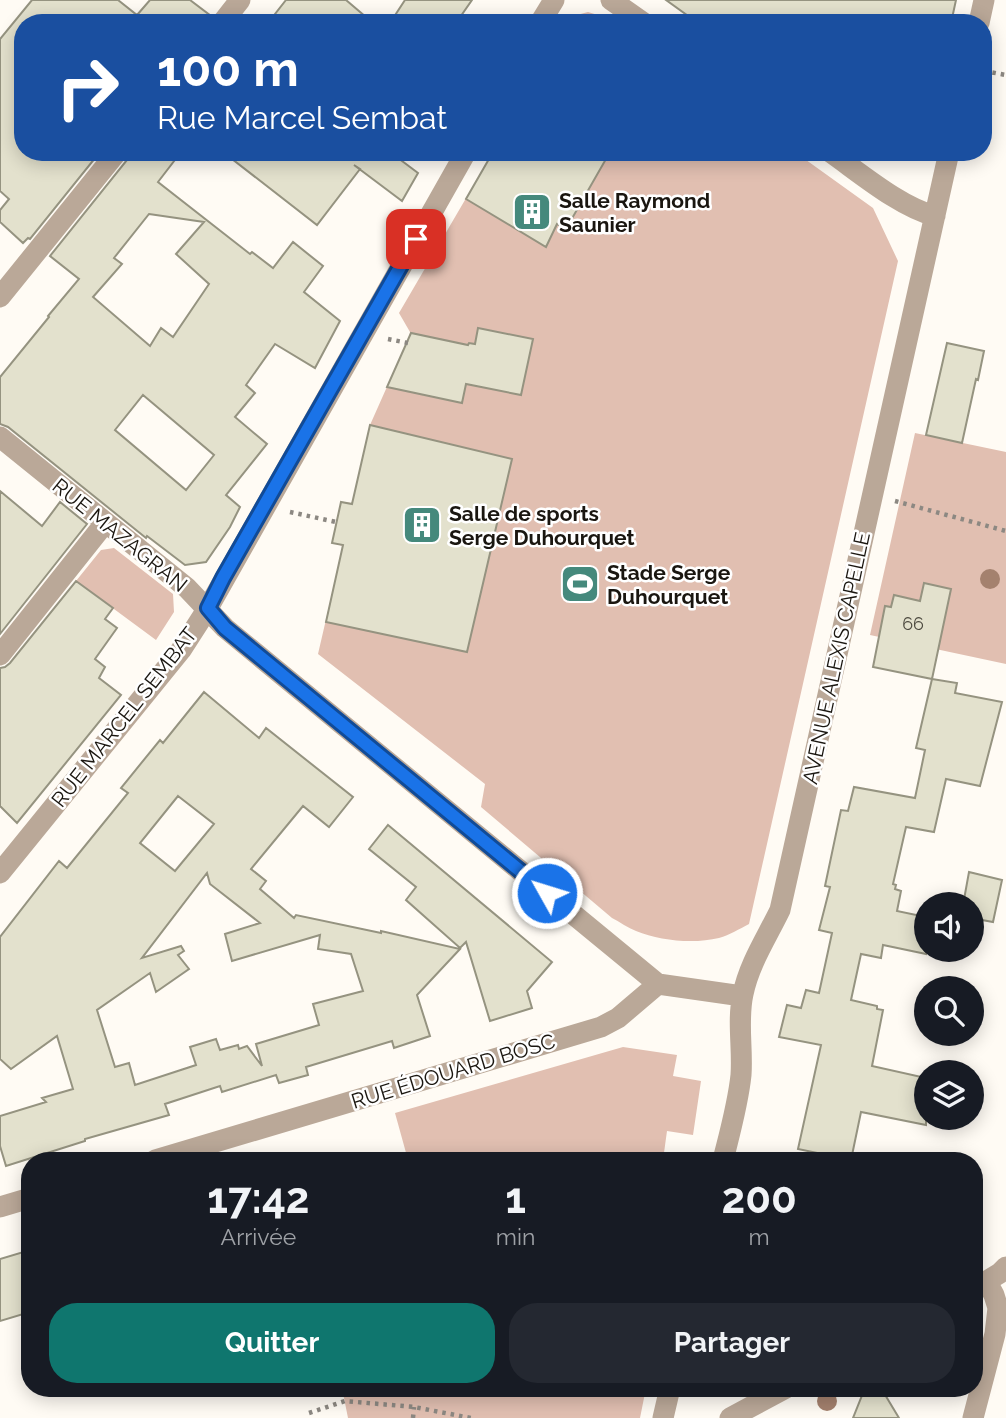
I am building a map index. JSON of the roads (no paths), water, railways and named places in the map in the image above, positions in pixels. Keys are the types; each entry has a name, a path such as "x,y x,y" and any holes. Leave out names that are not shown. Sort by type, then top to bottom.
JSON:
{"street":[{"path":"229,14 240,0"},
{"path":"611,0 631,14"},
{"path":"0,297 110,161"},
{"name":"RUE MARCEL SEMBAT","path":"0,873 181,650 208,608 461,161"},
{"path":"843,161 896,198 922,213 935,216"},
{"name":"AVENUE ALEXIS CAPELLE","path":"725,1152 741,1074 739,1023 742,996 747,977 780,910 947,161"},
{"name":"RUE MAZAGRAN","path":"0,438 187,588 225,628 658,984"},
{"path":"0,655 105,523"},
{"path":"658,984 742,996"},
{"name":"RUE ÉDOUARD BOSC","path":"182,1152 601,1027 618,1018 658,984"},
{"path":"0,1207 21,1201"},
{"path":"983,1284 1006,1267"},
{"path":"983,1287 994,1295 998,1308 995,1334 983,1378"},
{"path":"663,1418 668,1397"},
{"path":"730,1418 769,1397"},
{"path":"972,1418 978,1397"}],"place":[{"name":"Salle Raymond Saunier","path":"532,212"},
{"name":"Salle de sports Serge Duhourquet","path":"422,525"},
{"name":"Stade Serge Duhourquet","path":"580,584"}]}
